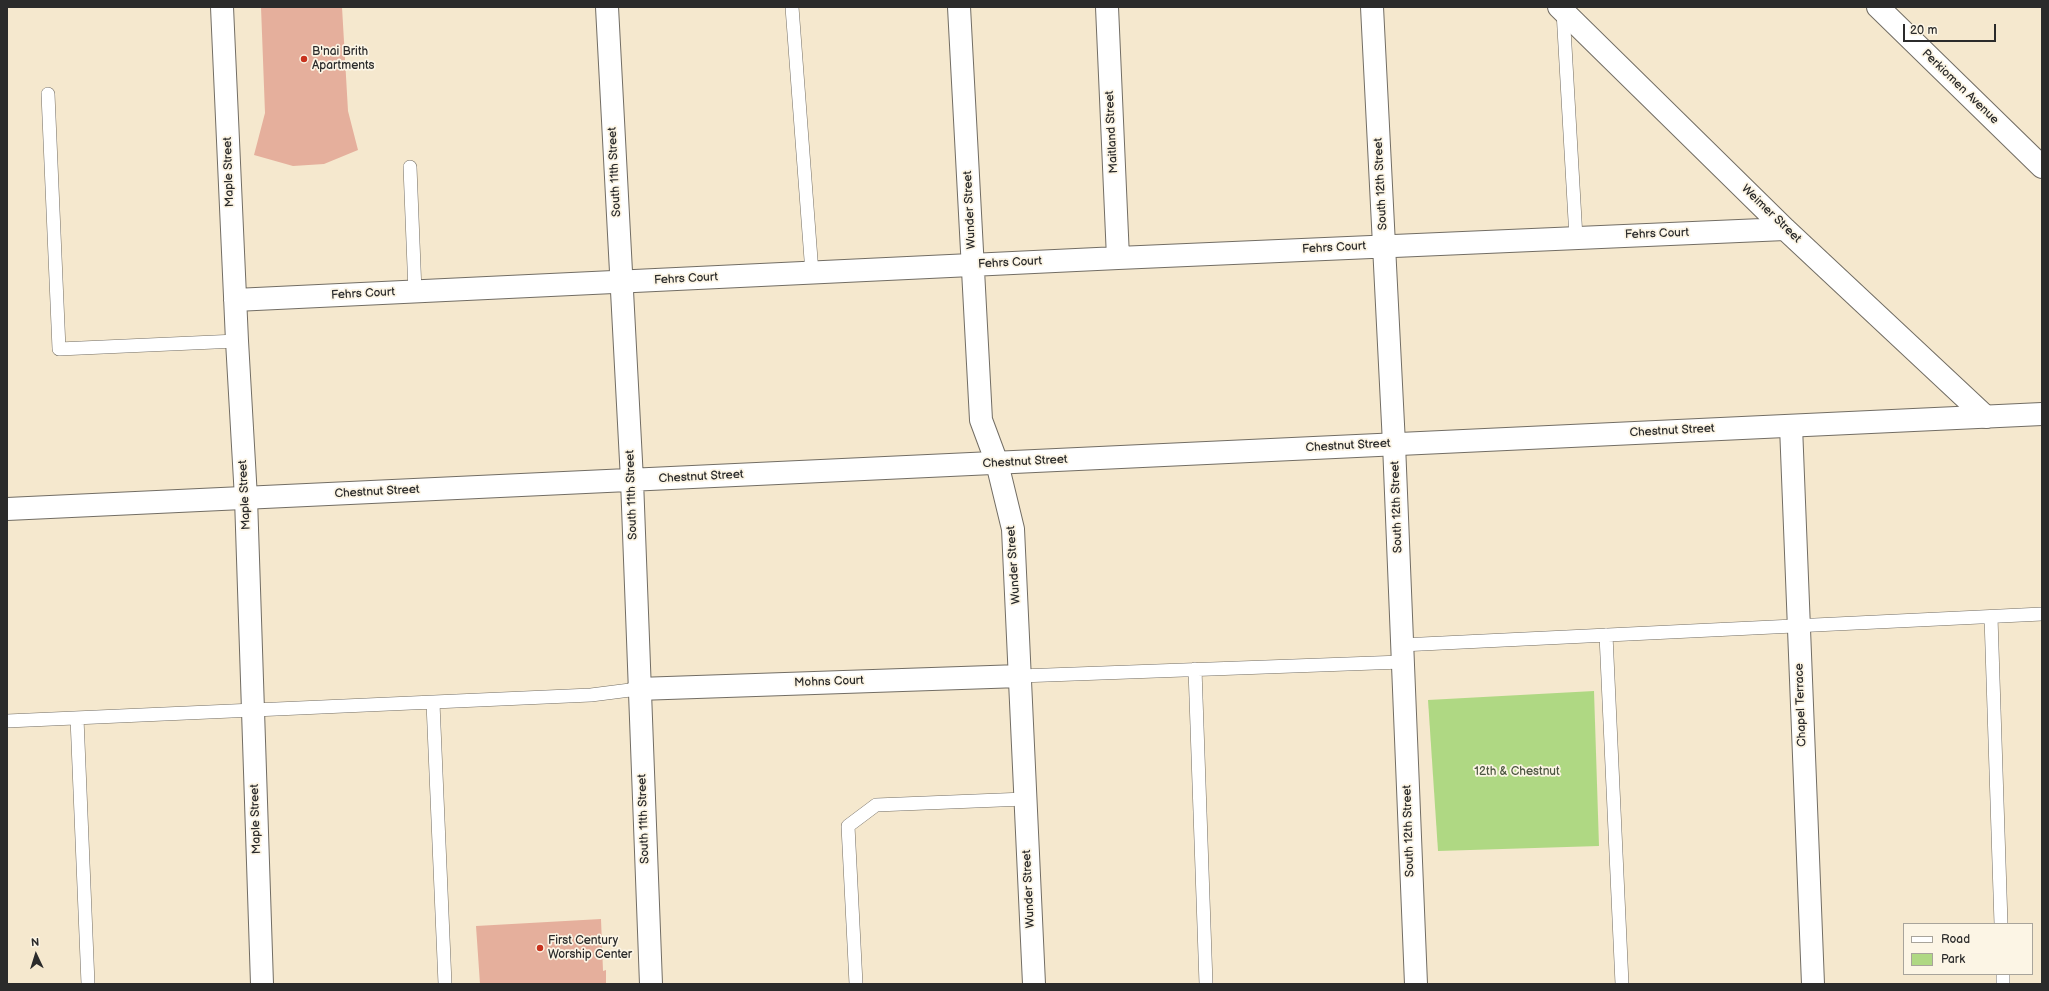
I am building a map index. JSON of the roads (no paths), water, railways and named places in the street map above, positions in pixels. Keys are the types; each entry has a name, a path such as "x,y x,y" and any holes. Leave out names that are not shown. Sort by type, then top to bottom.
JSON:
{"street":[{"name":"Maple Street","path":"222,7 237,341 246,498 262,984"},
{"name":"South 11th Street","path":"607,7 632,480 638,689 651,984"},
{"name":"Wunder Street","path":"960,7 981,420 997,463 1013,529 1034,984"},
{"name":"Maitland Street","path":"1107,7 1118,258"},
{"name":"South 12th Street","path":"1372,7 1394,444 1416,984"},
{"name":"Perkiomen Avenue","path":"1878,7 2042,167"},
{"name":"Weimer Street","path":"1561,9 1785,229 1986,417"},
{"name":"Fehrs Court","path":"235,300 621,283 1118,258 1785,229"},
{"name":"Chestnut Street","path":"7,509 2042,414"},
{"name":"Chapel Terrace","path":"1791,426 1813,984"},
{"name":"Mohns Court","path":"638,689 1020,676"}],"lane":[{"path":"792,7 812,273"},
{"path":"1561,9 1576,238"},
{"path":"48,94 59,349 237,341"},
{"path":"410,167 415,292"},
{"path":"1020,676 1195,669 1606,635 2042,614"},
{"path":"1991,617 2001,923"},
{"path":"1606,635 1622,984"},
{"path":"1195,669 1206,984"},
{"path":"7,721 591,695 638,689"},
{"path":"433,703 445,984"},
{"path":"77,718 88,984"},
{"path":"856,984 848,826 876,805 1025,799"}],"place":[{"name":"B'nai Brith Apartments","path":"304,59"},
{"name":"First Century Worship Center","path":"540,948"}],"park label":[{"name":"12th & Chestnut","path":"1517,772"}]}
